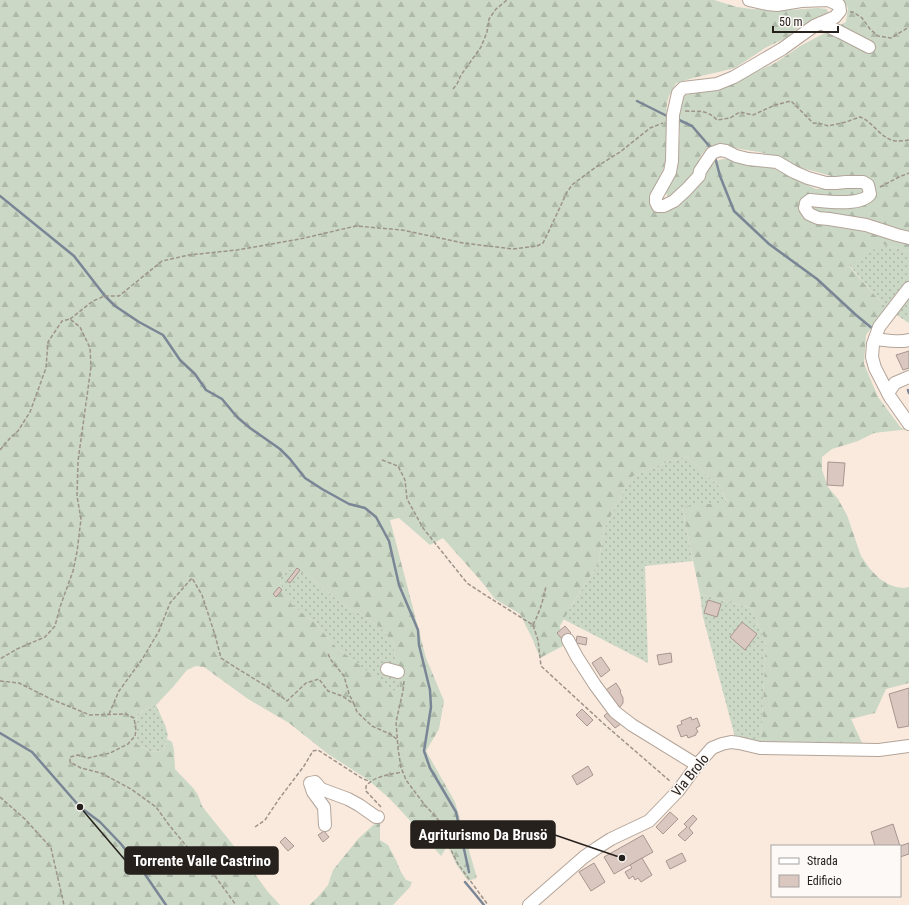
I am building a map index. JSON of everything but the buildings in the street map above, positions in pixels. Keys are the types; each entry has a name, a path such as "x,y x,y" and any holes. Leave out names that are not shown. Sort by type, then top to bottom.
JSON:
{"street":[{"path":"749,0 768,4 828,0 838,5 840,11 835,17 814,26 782,49 734,77 717,84 683,88 678,93 673,117 672,161 670,172 656,197 658,206 664,206 674,201 699,176 700,171 712,153 720,150 748,159 777,162 794,172 826,183 863,182 868,185 870,194 867,198 859,201 842,202 810,200 806,204 805,208 809,214 818,218 866,225 909,238"},
{"path":"821,23 869,47"},
{"path":"909,288 879,327 873,344 872,357 875,368 888,393 909,424"},
{"path":"875,339 889,341 909,340"},
{"path":"888,393 895,383 909,377"},
{"path":"568,640 595,685 615,712 632,725 697,765"},
{"name":"Via Brolo","path":"529,905 584,857 611,839 649,821 680,788 712,748 731,742 760,748 879,750 909,746"},
{"path":"325,825 324,807 312,792 310,783 315,782 321,789 348,799 378,817"}],"path":[{"path":"453,89 471,59 481,47 489,19 496,9 507,0"},
{"path":"840,11 853,12 862,18 870,29 878,36 891,38 909,27"},
{"path":"0,450 18,431 30,412 46,368 48,342 62,321 70,319 93,301 105,296 119,296 162,262 189,255 237,250 300,239 356,226 402,230 463,243 513,249 537,246 543,243 567,192 573,184 620,152 650,128 662,123 682,111 706,112 711,114 717,120 730,118 740,112 753,115 775,105 791,101 813,123 828,126 860,117 866,119 884,137 896,141 909,140"},
{"path":"870,194 884,184 909,173"},
{"path":"0,659 17,649 45,637 55,626 73,571 77,552 81,519 77,496 78,461 91,361 90,348 80,327 70,319"},
{"path":"382,460 398,466 405,480 408,499 420,523 467,583 533,625 538,640 541,666 615,734 680,788"},
{"path":"110,714 119,691 160,631 170,603 192,578 202,595 221,658 238,670 276,692 287,701 306,683 319,679 328,691 342,696 354,704"},
{"path":"533,625 543,601 546,586"},
{"path":"328,654 344,676 349,694 357,712 372,726 390,734 398,740"},
{"path":"392,670 403,673 404,678 403,691 396,722 401,768 406,780 440,822 448,844 458,864 488,905"},
{"path":"0,681 19,683 51,699 90,715 126,714 134,718 136,730 135,736 128,744 110,752 88,758 78,755 70,757 70,762 81,768 101,773 131,788 156,807 193,854 212,872 236,905"},
{"path":"255,827 265,820 313,751 318,750 362,779 369,781 403,772"},
{"path":"369,781 366,786 366,791 382,807 381,816 378,817"},
{"path":"0,797 26,820 51,848 64,905"}],"green space":[{"path":"0,0 714,0 737,7 752,9 827,9 828,13 820,19 799,27 786,38 765,48 735,68 676,83 669,95 667,103 666,156 652,208 692,190 702,181 707,168 716,161 728,159 771,167 816,189 862,188 865,194 803,205 832,223 909,244 909,252 882,244 849,266 886,308 866,335 864,364 878,397 901,428 909,429 874,433 858,441 832,449 822,457 822,470 828,487 838,499 847,515 861,556 870,569 880,579 896,587 909,587 909,683 886,689 875,713 851,719 863,745 761,742 766,642 751,608 700,594 682,507 727,502 721,488 687,457 669,461 631,477 604,529 598,564 560,626 563,646 540,658 520,614 495,599 443,538 430,545 399,518 390,520 426,658 444,701 439,729 426,751 455,802 477,878 468,881 456,864 448,845 441,856 389,798 367,779 328,754 289,723 248,699 204,667 196,666 187,670 156,705 136,715 137,744 151,752 163,751 167,739 172,742 175,769 194,789 202,806 268,892 280,905 0,905","holes":["292,569 307,575 345,606 363,615 381,628 393,643 400,688 393,691 336,647 317,624 294,607 286,597 280,582 283,572"]},
{"path":"843,0 909,0 909,234 823,213 813,209 815,205 859,207 874,199 875,187 872,181 859,176 835,177 795,166 779,157 722,146 715,145 707,148 700,157 698,170 682,187 670,197 667,196 666,190 677,156 680,135 678,113 685,95 717,90 775,63 802,45 846,22 848,8"},
{"path":"882,244 909,252 909,323 886,308 849,265"},
{"path":"687,457 721,488 727,503 682,507 693,561 645,566 648,663 563,619 598,564 604,529 631,477 669,461"},
{"path":"292,569 307,575 345,606 363,615 381,628 393,643 400,688 393,692 336,647 317,624 294,607 286,597 280,582 282,572"},
{"path":"700,594 751,608 766,642 761,742 735,737 703,617"},
{"path":"156,705 168,735 163,751 151,752 137,744 136,715"},
{"path":"380,819 380,840 388,845 406,880 412,882 410,887 393,905 309,905 328,885 333,870 358,839"}],"waterway":[{"path":"637,101 669,117"},
{"path":"677,119 692,126 711,148"},
{"path":"715,157 720,176 734,211 769,244 817,279 873,329"},
{"path":"0,196 74,256 105,296 115,306 139,322 163,335 180,360 195,374 206,390 222,399 237,417 280,449 305,478 349,504 365,508 376,517 389,541 399,585 418,630 419,645 430,690 431,707 424,751 430,768 456,812 469,872"},
{"path":"0,733 32,752 80,807 100,822 121,844 142,870 166,905"},
{"path":"465,882 484,905"}],"place":[{"name":"Torrente Valle Castrino","path":"80,807"},
{"name":"Agriturismo Da Brusö","path":"622,858"}]}
